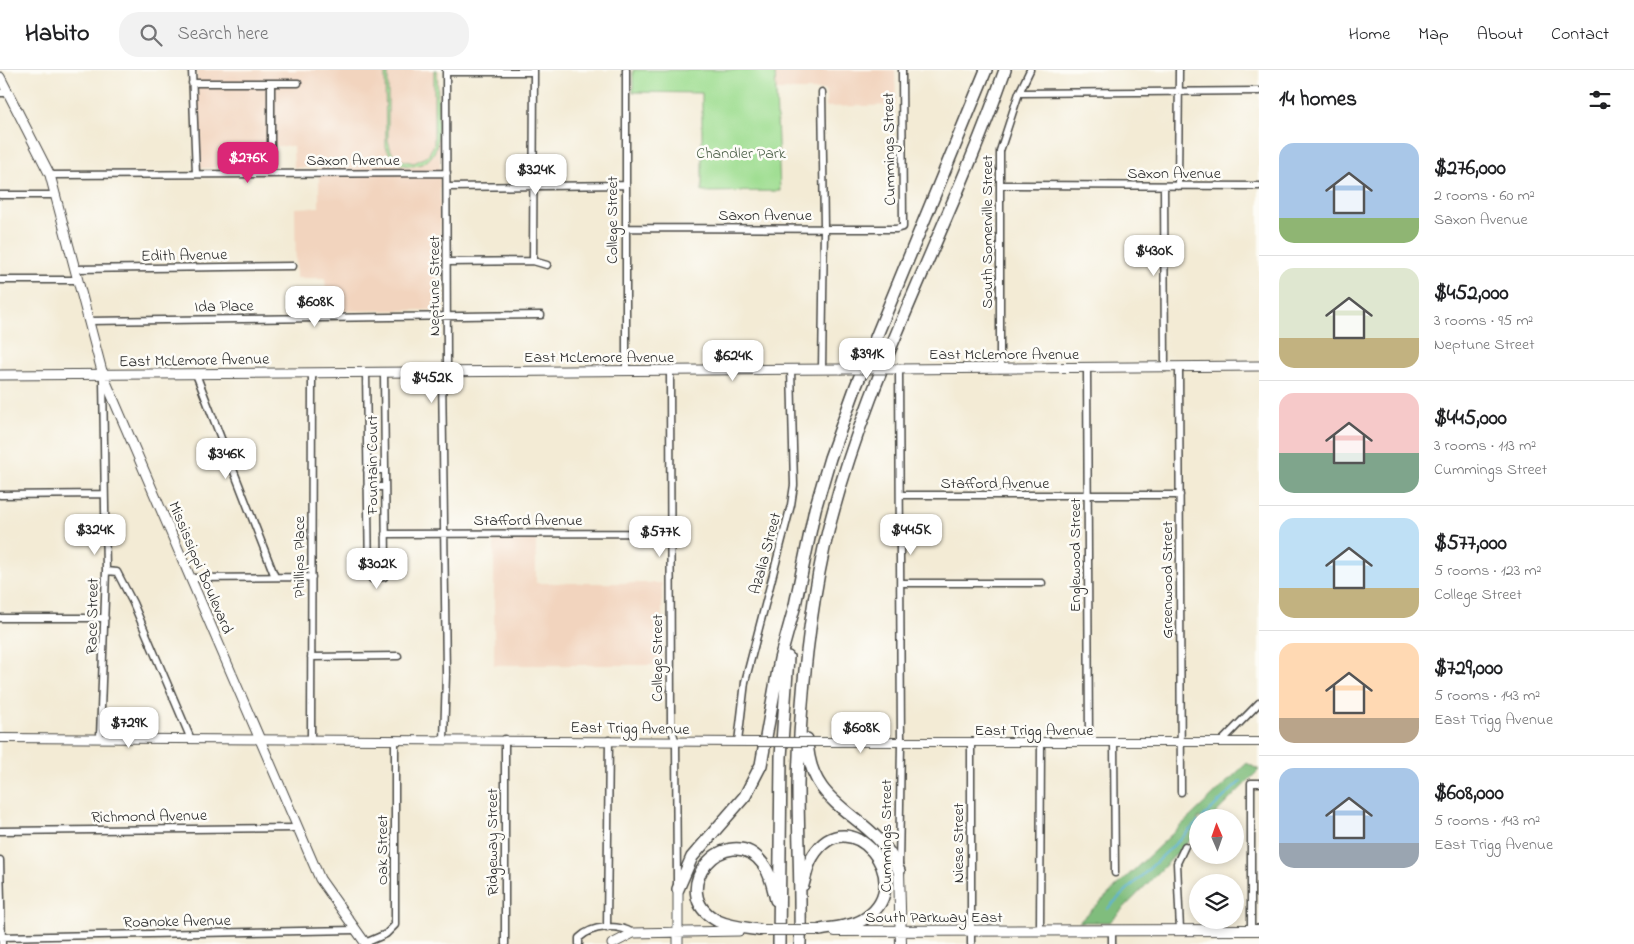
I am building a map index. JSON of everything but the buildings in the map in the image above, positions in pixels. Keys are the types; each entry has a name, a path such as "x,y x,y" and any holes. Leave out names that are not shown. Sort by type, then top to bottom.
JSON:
{"highway":[{"path":"678,889 697,849 745,796 764,756 780,659 794,610 815,509 848,405 986,70"},
{"path":"800,944 798,785 802,707 808,636 816,587 828,534 847,463 891,348 1005,70"},
{"path":"779,944 782,722 794,610"},
{"path":"802,707 808,764 814,778 834,802 881,840 899,871"},
{"path":"800,896 812,857 826,843 837,838 853,838 864,842 877,854 882,866 884,883 876,908 866,918 856,922 820,930"},
{"path":"760,930 724,923 713,918 703,908 698,897 697,884 701,869 708,860 728,850 744,851 753,855 763,863 768,873 779,909"}],"main road":[{"name":"Mississippi Boulevard","path":"0,77 4,93 50,175 103,375 192,578 258,739 320,879 365,943"},
{"name":"East McLemore Avenue","path":"0,375 1259,366"},
{"name":"Cummings Street","path":"899,871 901,944"},
{"name":"College Street","path":"678,889 678,944"},
{"name":"South Parkway East","path":"612,944 633,933 760,930 901,932 971,930 1255,930"}],"street":[{"path":"192,70 196,174"},
{"name":"College Street","path":"626,70 626,371"},
{"name":"Cummings Street","path":"902,70 903,226"},
{"name":"South Somerville Street","path":"1000,369 1000,151 1019,92 1030,70"},
{"path":"1178,186 1179,70"},
{"path":"446,71 534,71 533,261"},
{"name":"Neptune Street","path":"444,740 446,674 442,372 447,366 446,71"},
{"path":"192,83 298,83"},
{"path":"271,172 272,84"},
{"path":"1019,92 1259,91"},
{"path":"822,92 824,228 822,369"},
{"name":"Saxon Avenue","path":"50,175 271,172 447,173"},
{"path":"447,187 626,185"},
{"name":"Saxon Avenue","path":"1000,186 1259,186"},
{"path":"1164,186 1165,368"},
{"path":"0,195 56,195"},
{"name":"Saxon Avenue","path":"626,228 896,229 903,226"},
{"path":"447,262 533,261 547,265"},
{"name":"Edith Avenue","path":"74,269 293,266"},
{"path":"0,280 77,280"},
{"name":"Ida Place","path":"88,321 541,315"},
{"name":"Englewood Street","path":"1086,368 1088,742"},
{"name":"Greenwood Street","path":"1179,368 1181,792"},
{"name":"Azalia Street","path":"738,742 746,682 791,505 794,485 791,369"},
{"name":"Cummings Street","path":"896,369 901,583 899,871"},
{"name":"College Street","path":"670,370 672,727 676,743 678,889"},
{"name":"Phillips Place","path":"311,740 312,373"},
{"name":"Fountain Court","path":"366,373 369,574 372,579 384,577 386,573 384,373"},
{"path":"196,374 275,578"},
{"name":"Race Street","path":"100,737 106,571 103,494 103,375"},
{"path":"367,470 385,470"},
{"path":"367,487 385,487"},
{"path":"0,495 103,494"},
{"name":"Stafford Avenue","path":"900,495 1180,495"},
{"name":"Stafford Avenue","path":"385,534 670,533"},
{"path":"106,571 117,572 122,581 190,738"},
{"path":"192,578 312,577"},
{"path":"901,583 1042,583"},
{"path":"0,618 105,618"},
{"path":"311,657 398,656"},
{"path":"1221,742 1259,703"},
{"name":"East Trigg Avenue","path":"0,738 505,739 676,743 1259,742"},
{"name":"Ridgeway Street","path":"505,739 505,944"},
{"name":"Oak Street","path":"365,943 386,934 395,925 395,740"},
{"path":"608,928 609,740"},
{"name":"Niese Street","path":"971,742 971,944"},
{"path":"1040,930 1041,742"},
{"path":"1114,742 1115,873"},
{"path":"1255,930 1251,783 1259,783"},
{"name":"Richmond Avenue","path":"0,831 297,828"},
{"path":"1180,930 1177,863 1185,846"},
{"path":"0,860 1,939"},
{"path":"579,944 579,938 585,932 623,927 633,933"},
{"name":"Roanoke Avenue","path":"1,939 356,930"},
{"path":"1112,930 1112,944"}],"shaded area":[{"path":"197,70 439,70 441,310 327,311 325,278 296,278 295,208 319,207 319,167 294,168 293,146 275,146 275,168 198,168"},
{"path":"776,70 895,70 896,105 826,107 826,90 776,90"},
{"path":"536,539 536,583 662,583 662,665 494,665 494,540"}],"green space":[{"path":"385,70 388,70 388,140 391,151 397,159 414,163 428,156 434,144 434,70 437,70 439,122 436,148 432,156 422,164 409,166 401,164 392,157 386,147"},
{"name":"Chandler Park","path":"633,70 775,70 780,191 702,192 702,93 633,92"},
{"path":"1247,763 1259,770 1220,809 1198,809"},
{"path":"1189,818 1189,841 1110,922 1079,922"}],"waterway":[{"path":"1211,809 1241,781"},
{"path":"1107,909 1189,831"}]}
